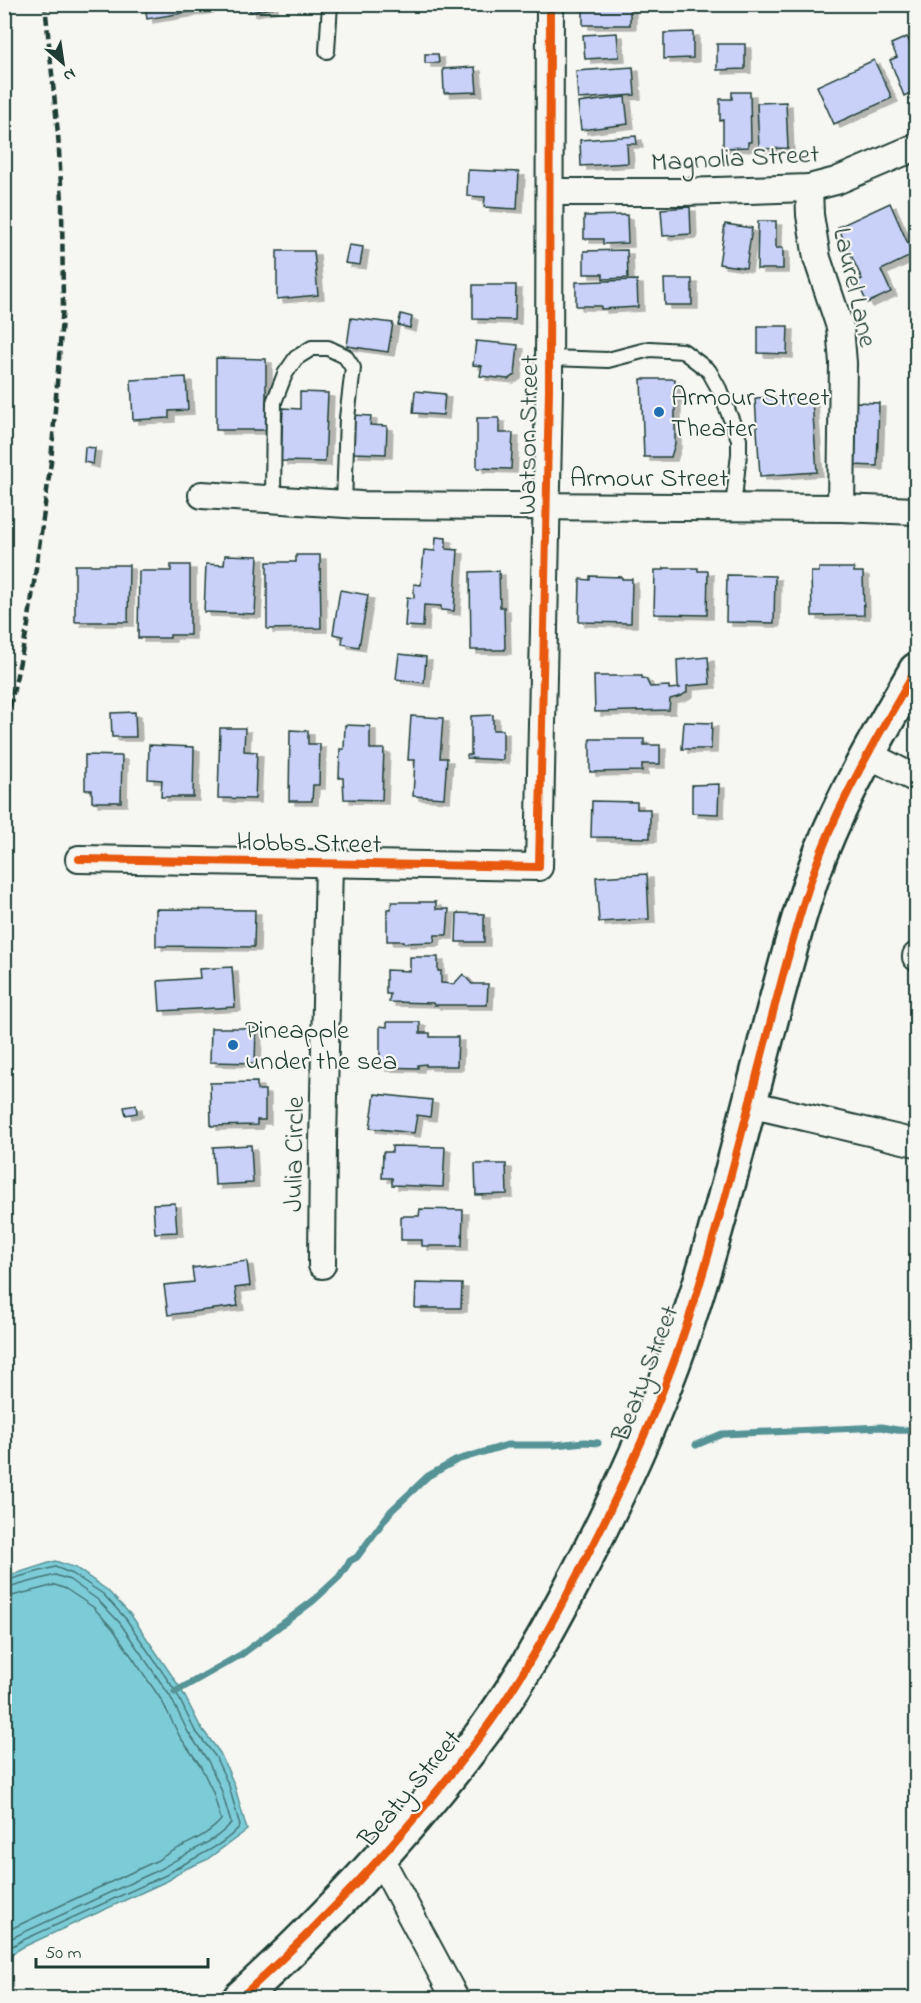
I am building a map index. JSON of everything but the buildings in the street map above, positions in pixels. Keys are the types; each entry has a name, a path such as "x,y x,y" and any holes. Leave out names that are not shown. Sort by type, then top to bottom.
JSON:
{"street":[{"name":"Watson Street","path":"538,867 550,358 550,4"},
{"name":"Magnolia Street","path":"550,192 683,192 809,188 836,181 916,147"},
{"name":"Laurel Lane","path":"809,188 810,215 817,258 841,336 843,363 841,508"},
{"name":"Armour Street","path":"202,495 344,504 841,508 916,511"},
{"name":"Beaty Street","path":"240,1998 290,1953 380,1858 473,1746 530,1662 562,1605 615,1500 658,1403 687,1323 715,1232 798,920 820,854 838,811 916,670"},
{"path":"869,755 916,779"},
{"name":"Hobbs Street","path":"79,859 538,867"},
{"name":"Julia Circle","path":"322,1265 329,863"},
{"path":"749,1104 916,1143"},
{"path":"380,1858 455,1998"}],"lane":[{"path":"327,51 330,4"},
{"path":"273,499 274,402 285,374 296,358 312,348 328,348 345,356 353,368 347,418 344,504"},
{"path":"550,358 608,360 650,349 683,351 709,371 719,389 739,439 733,507"}],"water":[{"path":"55,1561 76,1568 107,1590 131,1615 181,1689 200,1726 220,1753 234,1784 247,1830 206,1860 183,1870 169,1880 23,1947 5,1958 5,1577"}],"waterway":[{"path":"696,1445 722,1434 882,1427 899,1430 916,1428"},
{"path":"175,1692 242,1654 313,1601 339,1577 350,1561 357,1557 391,1511 428,1476 457,1460 507,1445 598,1443"}],"railway":[{"path":"4,734 28,625 51,462 63,305 62,202 58,134 45,4"}],"cycle path":[{"path":"79,859 539,867 549,390 550,4"},
{"path":"240,1998 302,1940 361,1878 418,1814 472,1747 533,1656 586,1558 642,1442 688,1321 723,1203 796,928 821,852 853,782 916,670"}],"place":[{"name":"Armour Street Theater","path":"659,412"},
{"name":"Pineapple under the sea","path":"233,1045"}]}
